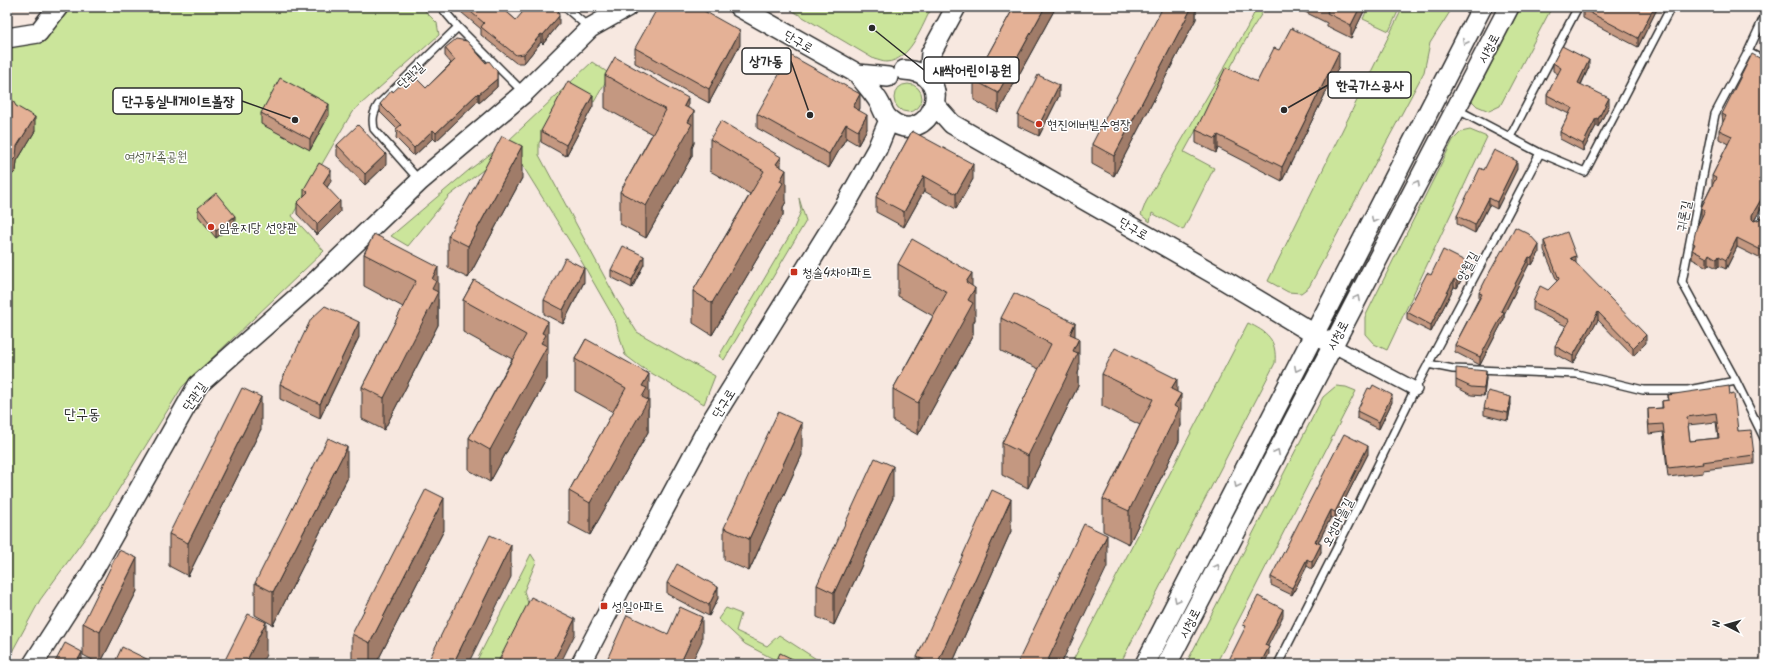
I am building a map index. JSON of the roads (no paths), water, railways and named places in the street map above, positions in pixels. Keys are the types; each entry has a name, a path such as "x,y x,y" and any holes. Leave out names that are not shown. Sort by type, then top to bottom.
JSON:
{"street":[{"path":"7,38 38,32 58,7"},
{"name":"단관길","path":"33,664 94,569 198,386 318,279 420,181 524,93 590,28 627,7"},
{"name":"단구로","path":"739,7 858,74"},
{"path":"929,79 931,53 956,7"},
{"name":"시청로","path":"1144,664 1315,335 1482,7"},
{"name":"시청로","path":"1167,664 1332,345 1510,7"},
{"path":"858,74 896,74 918,72 929,79 934,87 936,96 930,113 917,125 907,127 897,125 889,120 883,112 879,94 882,85 896,74 931,53"},
{"path":"858,74 880,103"},
{"name":"단구로","path":"930,113 952,124 1214,274 1332,345"},
{"name":"단구로","path":"581,664 712,420 846,204 877,149 889,120"},
{"path":"877,149 907,127"},
{"path":"1332,345 1415,389"}],"lane":[{"path":"441,7 458,27 524,93"},
{"path":"565,7 590,28"},
{"path":"1510,137 1578,7"},
{"path":"1456,109 1540,153 1585,172 1671,7"},
{"name":"귀론길","path":"1765,15 1748,52 1715,114 1682,282 1736,381 1765,440"},
{"name":"단관길","path":"420,181 374,129 372,120 374,111 379,104 458,27"},
{"path":"1748,52 1765,61"},
{"name":"앙월길","path":"1415,389 1540,153"},
{"path":"1756,226 1765,210"},
{"path":"1428,364 1453,369 1577,374 1643,390 1688,390 1736,381"},
{"name":"오성마을길","path":"1278,664 1415,389"}],"place":[{"name":"새싹어린이공원","path":"872,28"},
{"name":"한국가스공사","path":"1284,110"},
{"name":"상가동","path":"810,115"},
{"name":"단구동실내게이트볼장","path":"295,120"},
{"name":"현진에버빌수영장","path":"1039,124"},
{"name":"임윤지당 선양관","path":"211,227"},
{"name":"청솔4차아파트","path":"794,272"},
{"name":"성일아파트","path":"604,606"}],"district":[{"name":"단구동","path":"82,414"}],"park label":[{"name":"여성가족공원","path":"156,156"}]}
